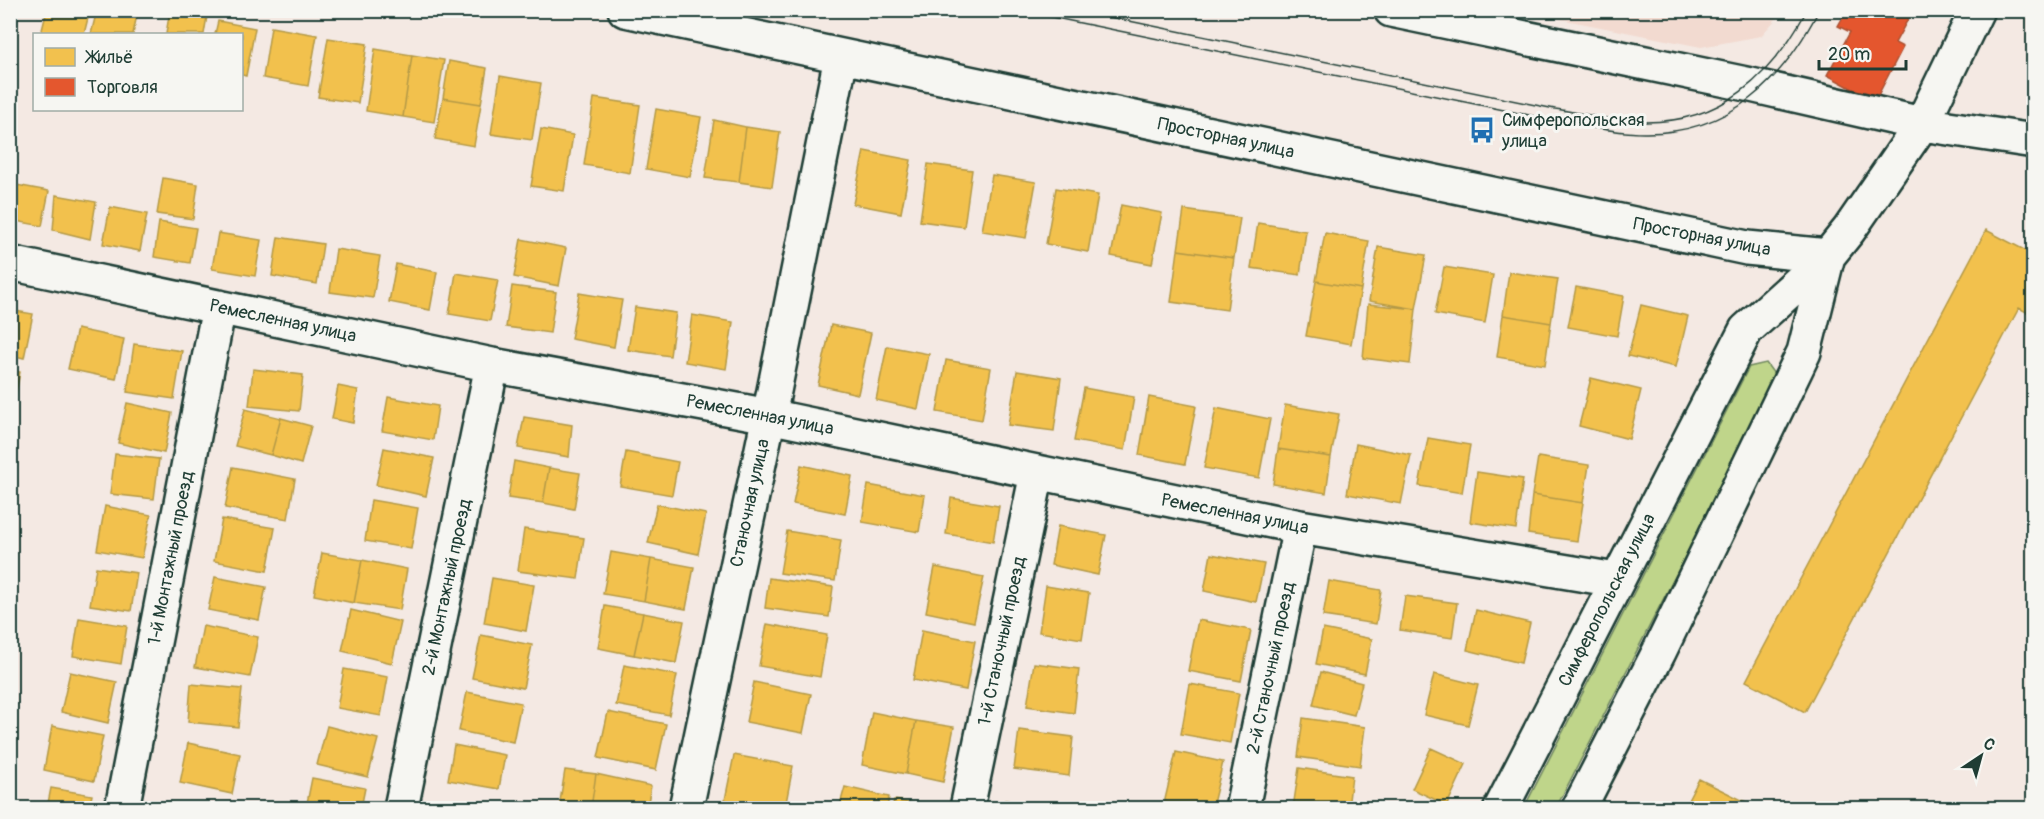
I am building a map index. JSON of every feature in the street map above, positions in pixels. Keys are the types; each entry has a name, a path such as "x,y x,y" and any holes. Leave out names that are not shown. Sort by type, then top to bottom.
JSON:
{"street":[{"name":"Просторная улица","path":"625,10 1747,248 1828,256"},
{"path":"1391,10 1751,85 1922,124 2034,141"},
{"name":"Симферопольская улица","path":"1501,808 1746,330 1828,256 1849,230 1922,124 1977,10"},
{"name":"Станочная улица","path":"686,808 769,416 841,57"},
{"name":"Симферопольская улица","path":"1579,808 1654,662 1804,352 1828,256"},
{"name":"Ремесленная улица","path":"10,263 492,365 769,416 1300,527 1616,580"},
{"name":"1-й Монтажный проезд","path":"122,808 219,307"},
{"name":"2-й Монтажный проезд","path":"401,808 492,365"},
{"name":"1-й Станочный проезд","path":"967,808 1037,473"},
{"name":"2-й Станочный проезд","path":"1242,808 1300,527"}],"shaded area":[{"path":"1520,11 1783,11 1761,36 1701,47"}],"green space":[{"path":"1766,363 1777,378 1556,808 1524,808 1749,367"}],"building: Жильё":[{"path":"47,10 90,10 84,33 41,33"},
{"path":"97,10 138,10 133,33 91,33"},
{"path":"170,10 207,16 204,33 166,33"},
{"path":"218,21 255,28 246,76 243,75 243,33 215,33"},
{"path":"271,27 317,35 308,86 263,78"},
{"path":"328,38 367,44 358,103 318,97"},
{"path":"375,49 412,55 403,117 366,111"},
{"path":"412,55 444,60 434,122 403,117"},
{"path":"449,61 487,68 481,104 443,98"},
{"path":"500,76 541,83 532,140 491,134"},
{"path":"443,98 481,104 474,146 435,139"},
{"path":"594,98 640,105 630,173 584,165"},
{"path":"656,109 701,117 690,177 646,169"},
{"path":"714,120 746,127 739,182 705,178"},
{"path":"746,127 780,132 772,187 739,182"},
{"path":"541,129 573,135 564,191 531,186"},
{"path":"864,151 911,160 901,213 853,204"},
{"path":"928,164 972,170 964,227 920,221"},
{"path":"992,175 1036,182 1026,238 982,231"},
{"path":"163,178 198,184 193,219 157,214"},
{"path":"11,184 49,191 42,226 10,220"},
{"path":"1056,188 1098,195 1088,252 1046,244"},
{"path":"56,195 96,202 90,239 53,230"},
{"path":"1121,205 1162,213 1152,264 1111,256"},
{"path":"110,207 147,214 140,251 103,244"},
{"path":"1184,210 1240,218 1234,258 1178,250"},
{"path":"159,222 196,228 190,263 154,257"},
{"path":"1258,223 1306,231 1300,275 1251,268"},
{"path":"1986,230 2034,255 2034,316 2019,308 1805,712 1746,681"},
{"path":"218,233 261,240 255,276 212,269"},
{"path":"1325,233 1369,241 1361,289 1316,281"},
{"path":"278,237 323,244 317,284 272,276"},
{"path":"521,239 566,248 559,286 514,277"},
{"path":"1378,247 1426,255 1416,309 1369,301"},
{"path":"336,249 380,256 373,298 330,292"},
{"path":"1178,250 1234,258 1227,310 1171,302"},
{"path":"396,264 437,272 430,310 389,302"},
{"path":"1444,267 1493,275 1485,323 1435,314"},
{"path":"1509,272 1558,279 1551,323 1503,315"},
{"path":"456,273 498,280 490,321 449,314"},
{"path":"1316,281 1361,289 1351,344 1306,336"},
{"path":"512,286 556,292 550,333 506,327"},
{"path":"1576,287 1624,296 1617,336 1568,327"},
{"path":"579,293 622,300 614,347 571,339"},
{"path":"1368,304 1416,309 1410,364 1363,358"},
{"path":"1641,305 1688,316 1676,367 1628,356"},
{"path":"635,307 676,313 670,356 628,350"},
{"path":"10,310 33,314 24,358 10,355"},
{"path":"692,315 733,322 726,369 685,362"},
{"path":"1503,315 1551,323 1545,365 1497,357"},
{"path":"831,325 871,333 858,394 818,385"},
{"path":"77,329 124,339 116,379 68,369"},
{"path":"134,344 182,351 174,399 127,392"},
{"path":"887,346 929,354 918,409 876,400"},
{"path":"946,360 991,368 982,420 937,412"},
{"path":"253,369 303,375 299,411 249,406"},
{"path":"10,370 20,372 13,408 10,408"},
{"path":"1017,371 1061,378 1054,431 1008,425"},
{"path":"1591,378 1641,390 1629,439 1579,426"},
{"path":"338,386 358,390 353,423 332,419"},
{"path":"1084,388 1134,397 1125,450 1074,441"},
{"path":"388,397 438,406 433,440 382,431"},
{"path":"1149,397 1196,406 1185,464 1139,455"},
{"path":"127,403 172,413 164,453 118,443"},
{"path":"1285,405 1339,414 1331,457 1278,449"},
{"path":"1216,408 1270,419 1259,478 1204,468"},
{"path":"245,409 281,418 271,455 235,446"},
{"path":"524,417 572,425 569,457 518,448"},
{"path":"281,418 311,426 301,464 271,455"},
{"path":"1428,438 1470,445 1462,493 1419,486"},
{"path":"1356,444 1411,455 1401,504 1347,494"},
{"path":"384,448 434,458 426,496 376,485"},
{"path":"1278,449 1331,457 1326,493 1273,484"},
{"path":"626,452 678,462 672,495 620,486"},
{"path":"115,454 159,459 154,499 110,494"},
{"path":"1538,457 1589,465 1583,503 1532,495"},
{"path":"514,461 549,468 543,503 508,498"},
{"path":"801,465 852,476 845,514 793,504"},
{"path":"233,467 295,479 288,519 225,508"},
{"path":"549,468 580,473 574,509 543,503"},
{"path":"1477,472 1523,479 1516,529 1470,522"},
{"path":"868,485 925,495 919,532 862,522"},
{"path":"1532,495 1583,503 1577,541 1528,534"},
{"path":"951,498 999,506 993,542 946,534"},
{"path":"371,500 418,508 411,549 365,541"},
{"path":"657,504 706,514 698,554 648,543"},
{"path":"105,506 151,515 142,558 97,550"},
{"path":"222,519 275,528 267,571 214,561"},
{"path":"1058,526 1106,535 1098,575 1051,565"},
{"path":"524,529 584,538 578,579 518,571"},
{"path":"787,531 841,540 835,581 780,573"},
{"path":"611,552 651,559 644,601 603,594"},
{"path":"322,553 362,560 354,603 314,595"},
{"path":"1211,554 1264,564 1256,602 1204,591"},
{"path":"651,559 694,567 686,609 644,601"},
{"path":"362,560 407,569 400,610 354,603"},
{"path":"96,567 137,573 131,611 90,605"},
{"path":"935,567 984,577 974,622 926,612"},
{"path":"215,577 266,587 259,620 208,610"},
{"path":"492,578 534,585 526,631 484,623"},
{"path":"769,578 833,587 829,617 765,608"},
{"path":"1329,581 1381,590 1376,624 1323,616"},
{"path":"1046,586 1089,593 1082,639 1039,632"},
{"path":"1405,596 1457,603 1452,638 1400,630"},
{"path":"605,606 643,613 634,655 598,648"},
{"path":"351,610 401,622 392,663 342,651"},
{"path":"1476,610 1530,623 1521,663 1467,650"},
{"path":"643,613 684,621 676,663 634,655"},
{"path":"79,618 127,626 121,664 73,656"},
{"path":"1198,620 1251,630 1241,681 1188,671"},
{"path":"767,624 827,635 820,677 759,666"},
{"path":"203,626 258,637 250,677 195,667"},
{"path":"1323,629 1372,639 1365,674 1316,664"},
{"path":"922,630 975,641 966,690 913,680"},
{"path":"481,635 532,645 523,688 472,678"},
{"path":"1034,663 1079,669 1074,713 1027,706"},
{"path":"624,665 677,675 669,715 616,705"},
{"path":"344,669 388,677 381,716 337,708"},
{"path":"70,672 117,682 108,723 61,712"},
{"path":"1321,672 1362,683 1354,715 1313,705"},
{"path":"1434,674 1478,685 1468,725 1424,715"},
{"path":"754,682 811,694 803,733 746,722"},
{"path":"191,684 242,689 238,727 188,722"},
{"path":"1190,684 1239,693 1230,743 1181,734"},
{"path":"467,692 521,703 513,742 459,731"},
{"path":"608,712 666,724 656,770 598,758"},
{"path":"872,712 916,721 906,774 862,765"},
{"path":"1303,718 1365,727 1360,766 1298,757"},
{"path":"916,721 954,727 943,782 906,774"},
{"path":"52,726 103,736 94,781 44,770"},
{"path":"327,726 378,739 368,777 317,765"},
{"path":"1019,730 1073,737 1069,776 1014,769"},
{"path":"188,743 240,754 232,794 180,783"},
{"path":"454,745 505,755 499,789 448,780"},
{"path":"1431,748 1466,764 1447,805 1412,789"},
{"path":"1176,752 1223,762 1212,808 1163,808"},
{"path":"734,755 793,766 785,808 770,808 725,800"},
{"path":"1299,768 1352,776 1348,808 1293,808"},
{"path":"565,770 596,774 591,808 559,808"},
{"path":"596,774 651,786 647,808 591,808"},
{"path":"312,778 365,788 361,808 306,808"},
{"path":"1699,779 1758,808 1684,808"},
{"path":"845,787 889,797 887,808 839,808"},
{"path":"51,788 92,795 89,808 47,808"},
{"path":"447,800 508,808 445,808"},
{"path":"894,800 938,807 938,808 892,808"},
{"path":"1005,800 1060,808 1003,808"},
{"path":"171,803 193,808 170,808"}],"building: Торговля":[{"path":"1847,10 1913,10 1895,43 1903,47 1875,101 1827,75 1850,32 1838,26"}],"tram line":[{"path":"1017,10 1553,120 1633,133 1675,131 1702,124 1727,113 1750,98 1788,59 1819,10"},
{"path":"1076,10 1555,109 1608,119 1641,122 1670,121 1696,115 1740,92 1777,56 1807,10"}],"place":[{"name":"Симферопольская улица","path":"1482,130"}]}
